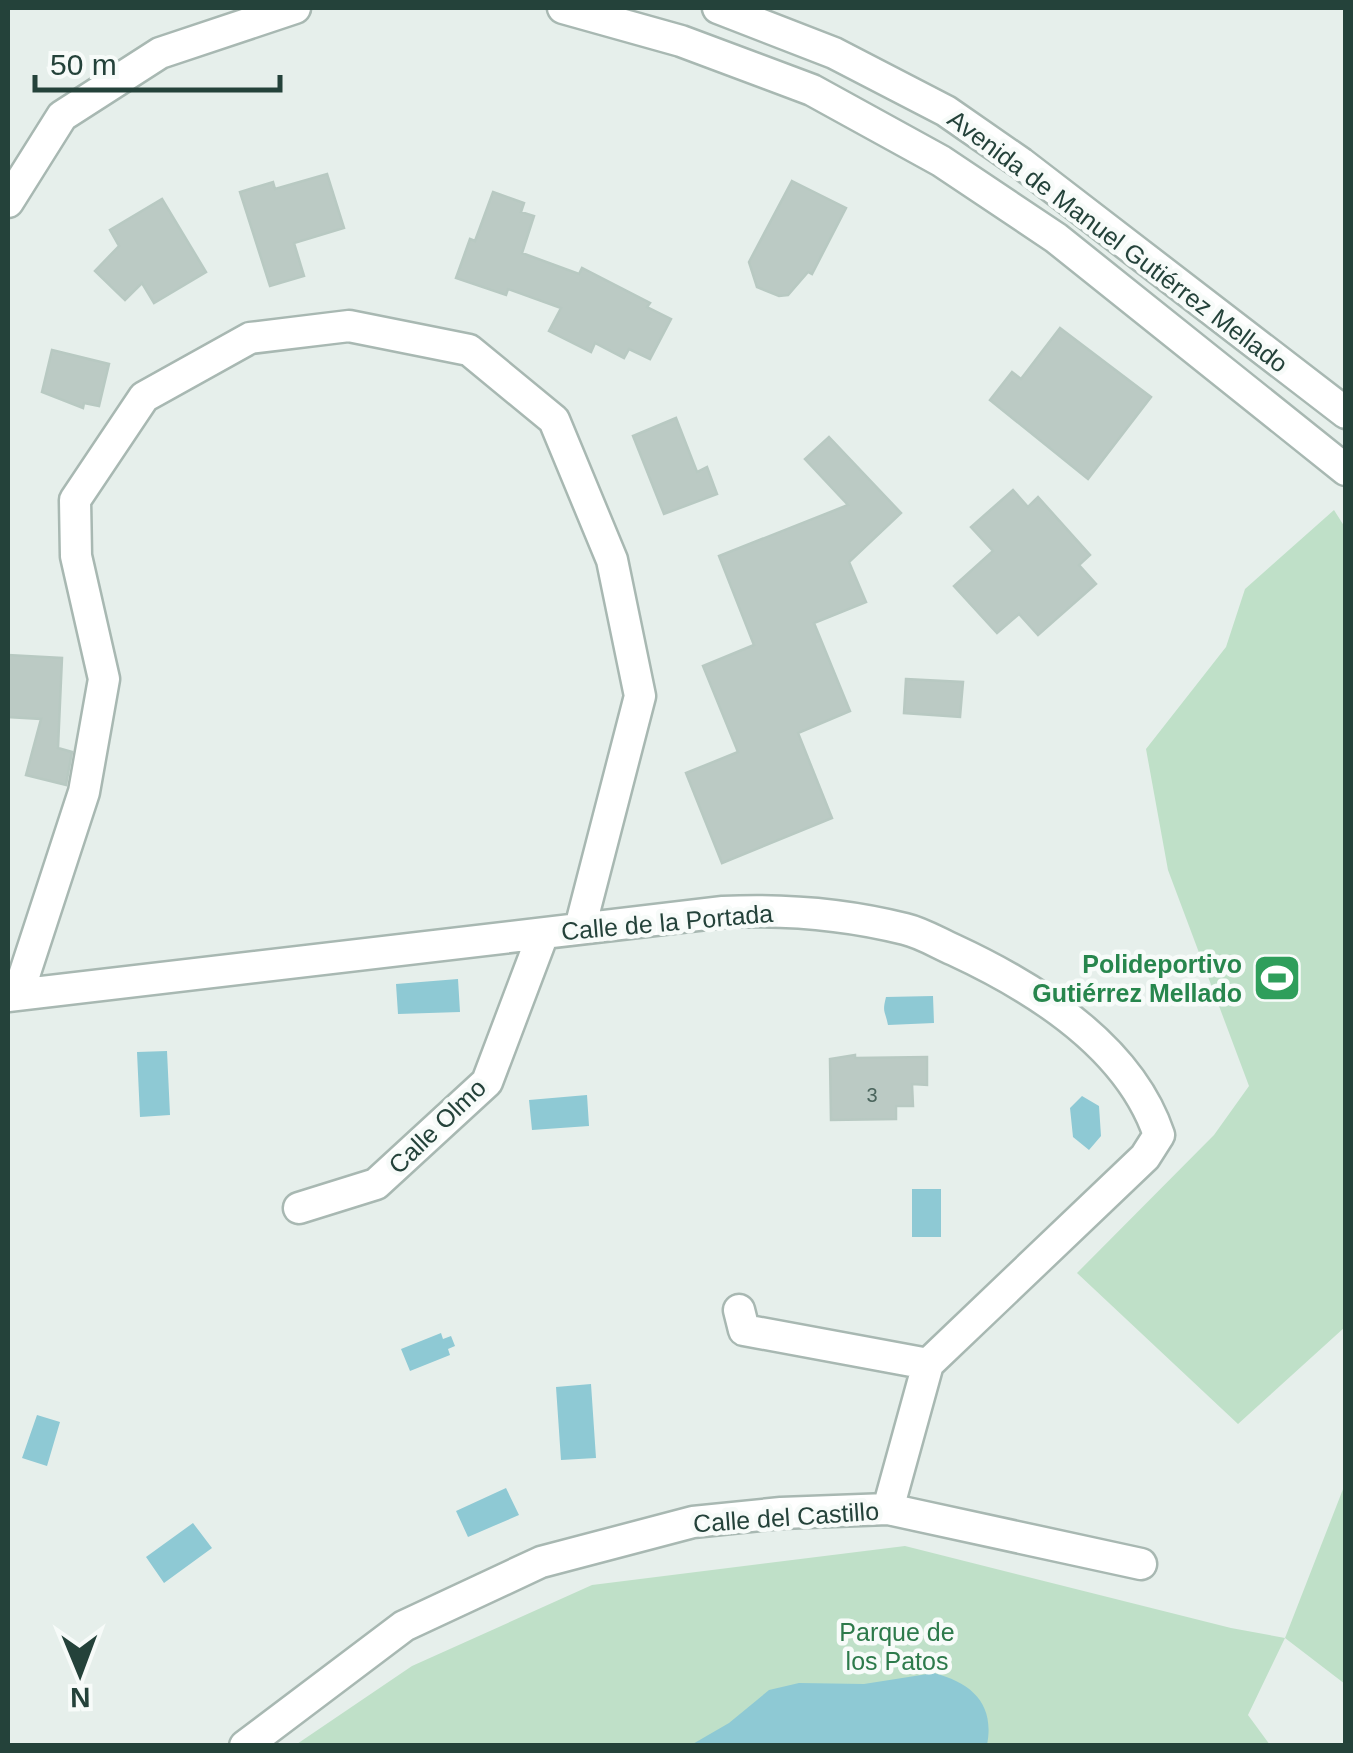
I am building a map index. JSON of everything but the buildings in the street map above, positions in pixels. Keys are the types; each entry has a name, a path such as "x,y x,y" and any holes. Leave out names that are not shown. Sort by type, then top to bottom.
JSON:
{"street":[{"path":"8,202 62,116 160,53 296,8"},
{"name":"Avenida de Manuel Gutiérrez Mellado","path":"563,8 682,41 812,90 941,161 1056,238 1346,470"},
{"name":"Avenida de Manuel Gutiérrez Mellado","path":"718,8 834,54 946,111 1021,162 1346,413"},
{"path":"13,995 84,792 104,679 76,556 74,500 144,397 250,338 310,330 349,326 469,350 554,420 612,560 640,696 580,928"},
{"name":"Calle de la Portada","path":"13,995 580,928 774,910 842,916 910,930 984,964 1054,1007 1112,1056 1150,1108 1159,1135 1145,1157 928,1364"},
{"name":"Calle Olmo","path":"298,1208 376,1184 487,1082 542,934"},
{"path":"739,1310 744,1330 928,1364 888,1509"},
{"name":"Calle del Castillo","path":"245,1746 404,1626 542,1562 693,1522 888,1509 1141,1564"}],"green space":[{"name":"Polideportivo Gutiérrez Mellado","path":"1334,510 1346,529 1345,1327 1238,1424 1077,1273 1214,1135 1249,1086 1168,870 1146,749 1226,647 1245,589"},
{"path":"1345,1484 1345,1684 1285,1638"},
{"name":"Parque de los Patos","path":"905,1546 1285,1638 1248,1715 1270,1745 294,1746 412,1666 592,1585"}],"water":[{"path":"458,979 460,1012 398,1014 396,984"},
{"path":"933,996 934,1023 888,1025 886,997"},
{"path":"167,1051 170,1115 140,1117 137,1052"},
{"path":"587,1095 589,1126 532,1130 529,1100"},
{"path":"1082,1096 1099,1106 1101,1136 1089,1150 1073,1137 1070,1108"},
{"path":"912,1189 941,1189 941,1237 912,1237"},
{"path":"441,1333 443,1339 451,1336 455,1346 448,1349 450,1355 410,1371 401,1349"},
{"path":"591,1384 596,1458 561,1460 556,1387"},
{"path":"37,1415 60,1422 47,1466 22,1458"},
{"path":"506,1488 519,1515 468,1537 456,1511"},
{"path":"193,1523 212,1548 164,1583 146,1557"},
{"path":"934,1673 970,1689 978,1697 987,1718 987,1745 691,1745 729,1723 769,1690 799,1683 864,1684"}],"place":[{"name":"Polideportivo Gutiérrez Mellado","path":"1277,978"}]}
